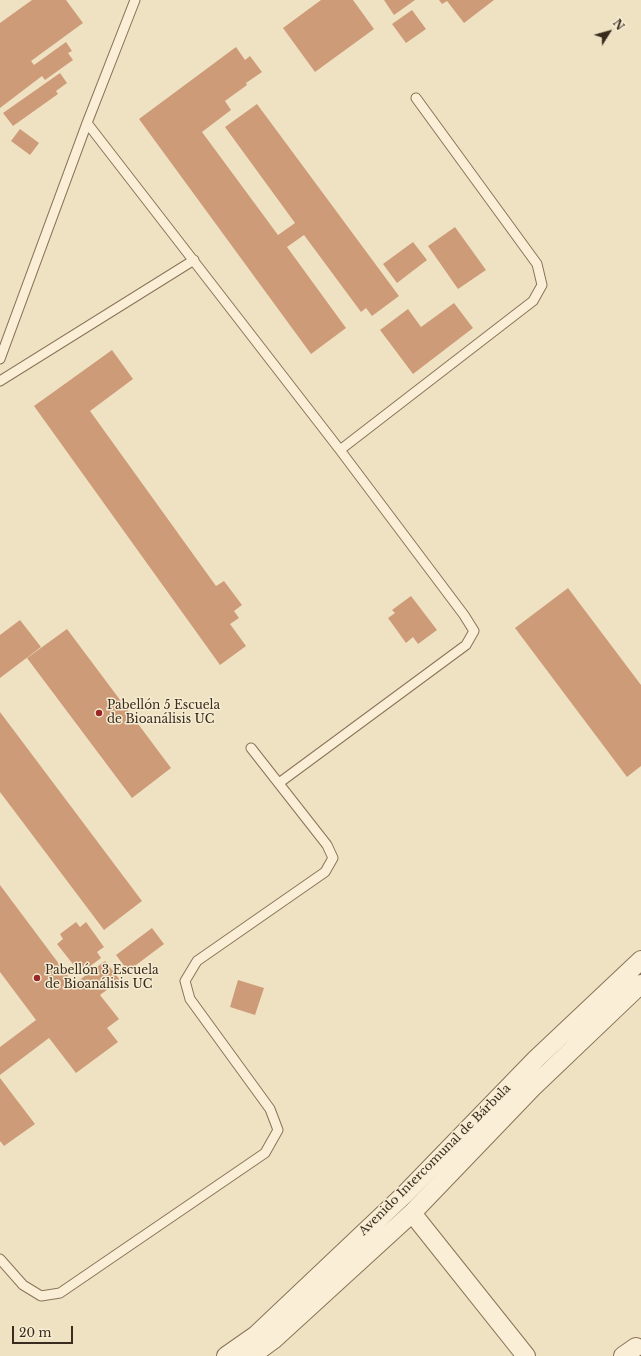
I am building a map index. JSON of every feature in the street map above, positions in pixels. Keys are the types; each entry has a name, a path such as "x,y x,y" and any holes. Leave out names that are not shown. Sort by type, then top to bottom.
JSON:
{"street":[{"name":"Avenido Intercomunal de Bárbula","path":"226,1356 256,1335 388,1210 536,1059 641,960"},
{"name":"Avenido Intercomunal de Bárbula","path":"251,1356 272,1340 412,1213 532,1088 641,984"},
{"path":"412,1213 526,1356"}],"lane":[{"path":"0,359 86,123 135,0"},
{"path":"340,450 533,301 542,285 537,264 416,98"},
{"path":"86,123 194,260 340,450 464,615 474,631 466,645 279,783"},
{"path":"0,381 194,260"},
{"path":"0,1259 23,1285 41,1296 60,1294 265,1154 278,1130 270,1109 190,999 185,981 197,961 325,872 332,858 327,845 251,748"}],"building":[{"path":"32,0 66,0 83,23 31,61 34,65 66,42 72,51 68,53 73,60 45,80 42,76 0,108 0,23"},
{"path":"321,0 353,0 374,29 315,72 283,28"},
{"path":"384,0 415,0 394,15"},
{"path":"439,0 494,0 464,23 447,1 442,4"},
{"path":"412,10 426,29 406,43 392,24"},
{"path":"236,47 245,60 250,56 262,72 246,83 247,85 225,101 231,110 202,132 278,235 295,223 225,127 257,104 399,296 372,316 366,308 361,312 304,235 287,247 346,328 311,354 139,119"},
{"path":"60,73 67,83 56,91 58,94 13,126 3,113"},
{"path":"20,129 39,143 30,155 11,141"},
{"path":"455,227 486,270 458,289 428,246"},
{"path":"413,242 427,260 397,283 383,264"},
{"path":"454,303 473,328 413,374 380,330 408,309 421,327"},
{"path":"112,350 133,379 90,411 216,586 224,581 242,605 234,611 239,618 230,624 246,646 220,665 34,406"},
{"path":"568,588 641,685 641,766 627,777 515,628"},
{"path":"411,596 437,630 418,644 413,637 406,643 388,618 395,613 392,610"},
{"path":"20,620 41,647 0,678 0,635"},
{"name":"Pabellón 5 Escuela de Bioanálisis UC","path":"67,629 171,768 132,798 27,658"},
{"path":"0,712 142,901 104,930 0,792"},
{"name":"Pabellón 3 Escuela de Bioanálisis UC","path":"0,885 74,984 105,961 120,980 100,995 119,1019 107,1028 118,1042 76,1073 49,1038 0,1075 0,1047 36,1020 0,972"},
{"path":"76,922 80,927 86,922 104,947 97,952 101,958 85,970 81,964 76,968 57,944 63,939 60,934"},
{"path":"152,928 164,944 128,971 116,955"},
{"path":"238,980 264,988 255,1015 230,1007"},
{"path":"0,1078 35,1124 4,1146 0,1141"}],"place":[{"name":"Pabellón 5 Escuela de Bioanálisis UC","path":"99,713"},
{"name":"Pabellón 3 Escuela de Bioanálisis UC","path":"37,978"}]}
